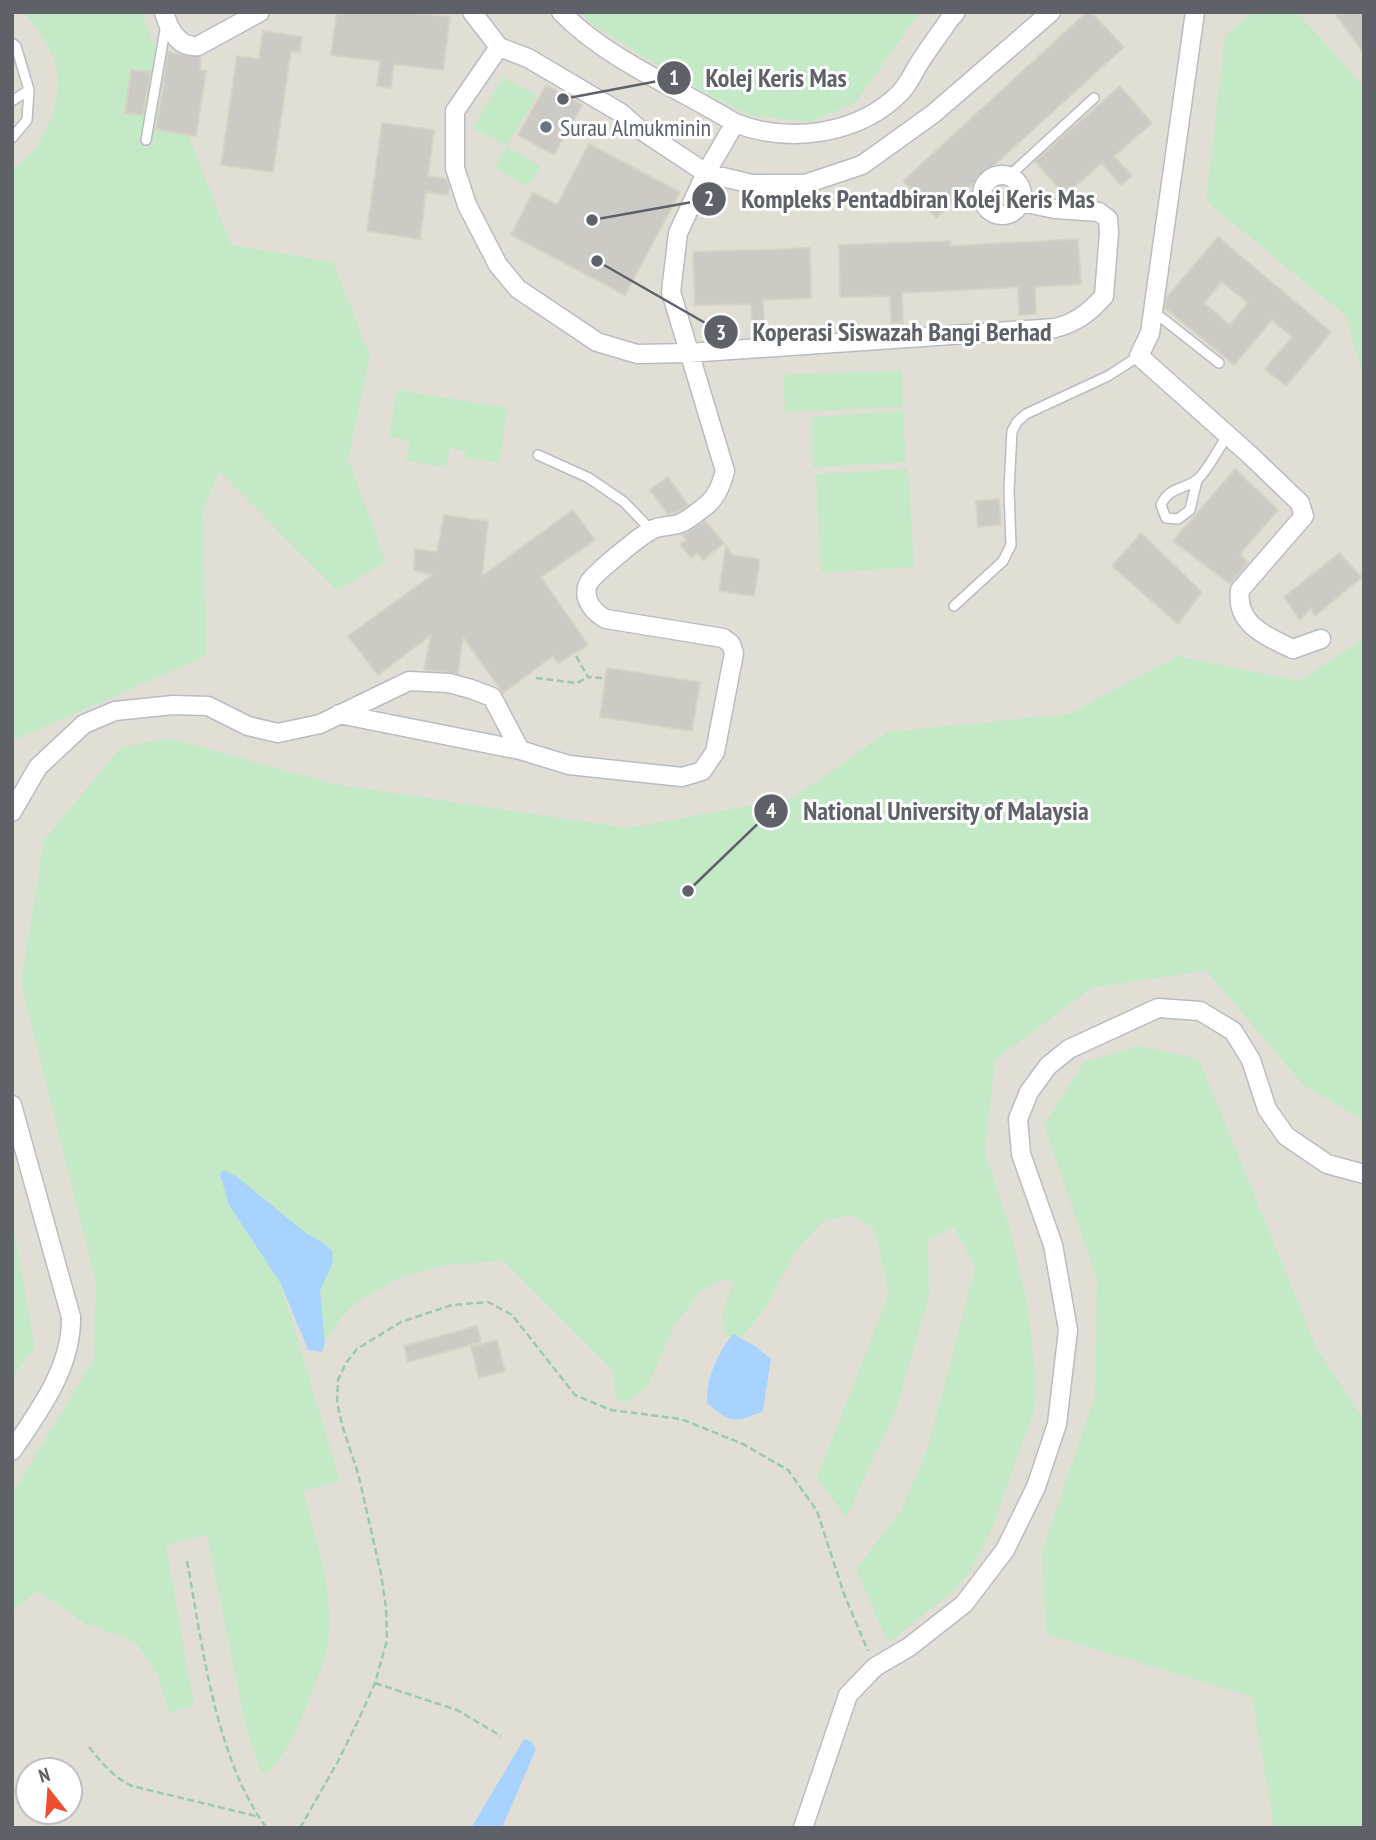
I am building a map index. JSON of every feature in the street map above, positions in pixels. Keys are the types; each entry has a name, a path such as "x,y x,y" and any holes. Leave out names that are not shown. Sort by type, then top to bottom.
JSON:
{"street":[{"path":"165,17 181,44 190,47 198,46 260,12"},
{"path":"472,12 499,47 528,58 621,113 638,128 706,173 752,184 805,184 862,165 933,114 1051,12"},
{"path":"561,12 573,25 605,48 734,122 754,130 803,135 846,127 884,107 903,90 956,12"},
{"path":"1195,12 1150,333 1139,356 1250,455 1303,509 1304,516 1240,590 1240,610 1261,635 1293,649 1321,639"},
{"path":"499,47 455,111 455,168 467,205 498,265 518,289 597,342 637,354 688,353 1069,325 1082,317 1104,296 1108,219 1098,212 1055,209 1021,202"},
{"path":"340,714 520,750 569,765 682,777 702,771 715,751 734,653 731,644 723,638 606,619 596,614 590,605 587,592 589,582 651,530 682,523 711,502 721,486 725,471 671,292 678,233 734,122"},
{"path":"996,176 1009,176 1022,190 1021,202 1018,208 1006,215 993,213 983,204 985,184 996,176"},
{"path":"12,812 38,767 84,723 116,711 173,705 208,706 248,726 278,733 320,724 409,681 449,683 492,697 520,750"},
{"path":"803,1828 848,1695 875,1667 909,1647 964,1604 1005,1550 1036,1487 1057,1424 1068,1330 1053,1245 1021,1154 1018,1119 1029,1093 1048,1066 1069,1049 1158,1008 1200,1010 1233,1031 1251,1060 1267,1109 1286,1136 1327,1164 1364,1174"},
{"path":"12,1105 71,1317 71,1337 59,1374 12,1451"}],"lane":[{"path":"146,140 165,17"},
{"path":"12,43 16,46 29,90 27,120 12,138"},
{"path":"12,101 29,90"},
{"path":"1009,176 1094,97"},
{"path":"1153,312 1219,363"},
{"path":"954,606 1003,561 1012,545 1010,466 1012,431 1017,422 1026,414 1108,376 1139,356"},
{"path":"1197,480 1171,491 1164,497 1161,505 1166,518 1178,519 1190,510 1197,480 1227,436"},
{"path":"538,455 589,478 624,502 651,530"}],"path":[{"path":"576,656 588,677"},
{"path":"536,678 577,683 588,677 602,678"},
{"path":"300,1828 338,1763 375,1683 387,1640 386,1608 367,1509 337,1402 338,1380 357,1349 401,1322 452,1305 488,1302 512,1315 575,1395 611,1410 681,1419 743,1444 788,1470 817,1511 844,1594 875,1667"},
{"path":"187,1561 211,1696 228,1755 256,1816 267,1828"},
{"path":"375,1683 457,1710 501,1736"},
{"path":"89,1747 106,1768 132,1786 256,1816"}],"shaded area":[{"path":"12,12 1364,12 1364,1828 12,1828"}],"green space":[{"path":"23,12 141,12 231,245 333,262 370,356 348,459 386,562 337,590 219,471 203,510 206,656 12,741 12,170 31,154 40,141 53,112 58,81 56,67 44,39"},
{"path":"580,12 920,12 856,102 810,122 750,115 678,78 592,24"},
{"path":"1254,12 1297,12 1364,87 1364,381 1346,316 1206,201 1225,35"},
{"path":"503,77 537,96 507,146 473,128"},
{"path":"507,146 541,166 528,187 495,167"},
{"path":"902,370 903,407 785,412 783,375"},
{"path":"397,390 508,408 499,463 465,458 466,451 450,448 446,467 406,461 410,441 389,437"},
{"path":"903,411 906,462 813,467 811,417"},
{"path":"908,469 914,567 821,573 816,474"},
{"path":"1364,639 1364,1120 1304,1086 1207,971 1093,987 995,1060 985,1152 1010,1229 1027,1302 1036,1375 1035,1408 991,1531 970,1572 950,1594 888,1643 856,1569 901,1510 927,1450 975,1269 954,1227 928,1240 929,1296 896,1410 846,1518 817,1478 889,1293 874,1228 853,1216 826,1219 796,1250 765,1309 741,1337 727,1336 723,1322 724,1308 734,1281 722,1280 703,1289 675,1324 648,1386 626,1402 619,1401 615,1395 613,1371 504,1261 444,1265 397,1279 356,1303 340,1319 325,1343 320,1291 333,1262 324,1243 307,1234 223,1171 220,1174 229,1205 281,1284 340,1481 303,1491 326,1579 329,1633 321,1670 295,1733 267,1774 260,1770 246,1728 207,1535 166,1545 194,1706 169,1713 158,1676 138,1645 129,1639 86,1624 38,1591 12,1612 12,1494 93,1360 96,1284 21,984 44,840 121,747 169,738 334,784 627,828 793,798 887,732 1069,714 1178,656 1299,681"},
{"path":"1138,1046 1199,1059 1317,1349 1364,1420 1364,1828 1274,1828 1252,1697 1046,1634 1042,1551 1095,1396 1097,1280 1044,1125 1084,1062"},
{"path":"12,1219 35,1348 12,1377"}],"water":[{"path":"223,1170 236,1176 332,1251 333,1262 320,1291 325,1343 322,1352 308,1350 281,1284 229,1205 220,1174"},
{"path":"733,1334 771,1359 763,1411 739,1419 722,1415 707,1403 708,1384 714,1367"},
{"path":"524,1739 531,1741 536,1749 502,1828 471,1828"}],"building":[{"path":"337,12 411,12 450,17 443,70 394,64 391,88 377,86 380,61 331,55"},
{"path":"1087,12 1091,12 1124,47 936,218 903,181"},
{"path":"1334,12 1364,12 1364,53"},
{"path":"263,31 302,37 300,52 291,51 273,172 221,165 237,56 259,59"},
{"path":"168,52 201,57 200,70 206,71 196,136 156,129"},
{"path":"131,70 151,72 143,115 125,113"},
{"name":"Surau Almukminin","path":"546,85 582,105 554,155 518,135"},
{"path":"1120,86 1152,123 1114,156 1132,176 1121,185 1102,163 1065,195 1035,161"},
{"path":"382,123 434,130 428,176 447,179 449,188 448,195 426,192 420,239 367,231"},
{"path":"589,144 680,192 625,295 511,235 533,192 557,205"},
{"path":"1218,237 1331,332 1286,386 1265,369 1292,337 1272,320 1234,365 1165,308 1166,298","holes":["1222,282 1248,303 1230,325 1204,303"]},
{"path":"1078,239 1081,284 1035,287 1036,314 1019,315 1018,287 902,293 903,323 891,323 890,296 840,297 839,245 950,241 950,246"},
{"path":"810,248 811,298 763,300 764,329 752,329 751,304 695,305 693,252"},
{"path":"1235,469 1278,510 1240,554 1248,563 1230,584 1173,541"},
{"path":"668,477 688,505 668,514 650,490"},
{"path":"999,499 1001,525 978,527 976,501"},
{"path":"573,510 595,540 541,577 588,645 558,663 553,656 503,693 463,637 458,674 424,670 431,635 378,675 348,636 432,575 414,570 415,549 437,552 444,515 488,521 482,576"},
{"path":"705,521 724,543 703,560 697,553 691,558 680,545 686,540 682,535"},
{"path":"1141,533 1202,592 1178,624 1112,566"},
{"path":"726,546 733,555 760,559 754,596 719,591"},
{"path":"1339,553 1362,577 1315,616 1311,608 1300,620 1284,597"},
{"path":"607,668 700,682 692,731 600,717"},
{"path":"477,1326 481,1342 408,1362 404,1346"},
{"path":"497,1340 505,1371 479,1378 471,1347"}],"place":[{"name":"Kolej Keris Mas","path":"563,99"},
{"name":"Surau Almukminin","path":"546,127"},
{"name":"Kompleks Pentadbiran Kolej Keris Mas","path":"592,220"},
{"name":"Koperasi Siswazah Bangi Berhad","path":"597,261"},
{"name":"National University of Malaysia","path":"688,891"}]}
